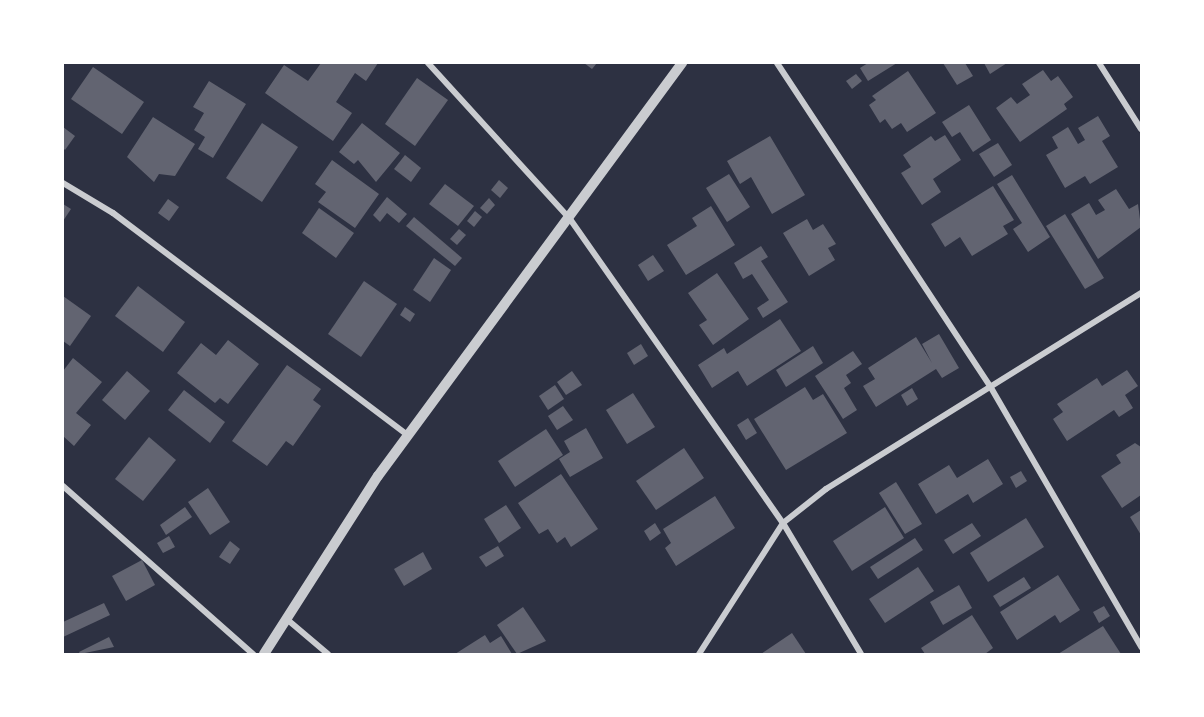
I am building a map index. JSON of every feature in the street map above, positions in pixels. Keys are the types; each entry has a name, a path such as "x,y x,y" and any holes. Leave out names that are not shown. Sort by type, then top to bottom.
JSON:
{"street":[{"path":"428,63 570,219 783,523 861,654"},
{"path":"264,654 289,621 408,435 570,219 682,63"},
{"path":"777,63 990,386 1141,647"},
{"path":"1099,63 1141,129"},
{"path":"63,183 113,213 408,435"},
{"path":"699,654 783,523 826,489 1141,293"},
{"path":"65,490 253,654"},
{"path":"289,621 328,654"}],"building":[{"path":"321,63 378,63 366,81 355,73 336,102 352,113 333,141 265,93 284,65 308,81"},
{"path":"584,63 597,63 592,69"},
{"path":"868,63 897,63 868,81 860,68"},
{"path":"943,63 965,63 973,76 957,85"},
{"path":"984,63 1007,63 990,74"},
{"path":"93,67 144,102 122,134 71,99"},
{"path":"1043,70 1051,81 1058,76 1073,97 1064,104 1067,109 1020,142 996,108 1011,97 1017,104 1030,95 1022,84"},
{"path":"908,71 936,113 907,132 901,123 892,129 885,119 880,123 869,105 876,100 872,96"},
{"path":"856,74 862,81 852,89 846,81"},
{"path":"417,78 448,100 415,146 385,124"},
{"path":"209,81 246,104 213,158 198,149 205,137 194,130 204,113 193,107"},
{"path":"969,105 991,140 973,152 960,132 952,137 942,122"},
{"path":"1098,116 1110,136 1102,141 1118,167 1090,184 1085,176 1065,188 1046,155 1058,148 1052,137 1068,127 1078,144 1085,140 1078,128"},
{"path":"153,117 195,144 175,176 159,174 154,182 127,157"},
{"path":"262,123 298,147 262,202 226,178"},
{"path":"362,123 400,153 376,182 358,160 354,164 339,152"},
{"path":"63,127 75,136 65,150 63,148"},
{"path":"945,135 961,160 933,179 941,192 922,205 901,173 911,167 903,155 931,136 935,141"},
{"path":"770,136 805,195 772,214 751,177 740,184 727,161"},
{"path":"998,143 1012,165 994,177 979,154"},
{"path":"405,155 421,168 411,182 394,169"},
{"path":"332,160 379,194 355,228 318,202 326,192 315,184"},
{"path":"729,174 750,207 727,222 706,188"},
{"path":"1012,175 1050,237 1028,252 1013,229 1022,223 997,184"},
{"path":"499,180 508,188 500,198 491,190"},
{"path":"445,184 474,206 458,226 429,204"},
{"path":"993,186 1014,220 1003,226 1008,234 972,256 960,237 945,247 931,224"},
{"path":"1116,189 1129,209 1138,204 1141,227 1098,259 1071,214 1089,203 1096,215 1105,210 1098,200"},
{"path":"387,197 407,214 399,223 387,213 380,222 373,215"},
{"path":"489,198 495,205 487,214 480,208"},
{"path":"168,199 179,207 169,221 158,213"},
{"path":"63,204 71,209 63,221"},
{"path":"711,206 735,245 686,275 667,245 697,226 692,218"},
{"path":"319,208 354,233 336,258 302,233"},
{"path":"475,211 482,217 474,227 467,221"},
{"path":"1065,214 1104,278 1085,289 1046,226"},
{"path":"414,217 462,258 455,266 406,226"},
{"path":"807,219 813,230 823,224 836,244 828,248 835,260 809,276 783,233"},
{"path":"459,229 466,235 457,245 450,239"},
{"path":"761,246 768,257 761,261 788,302 763,318 757,308 769,300 752,274 743,279 734,263"},
{"path":"653,255 664,271 648,281 638,265"},
{"path":"434,258 451,270 430,302 413,290"},
{"path":"717,273 749,319 713,345 699,325 707,320 688,293"},
{"path":"364,281 397,304 361,357 328,334"},
{"path":"138,286 185,322 163,352 115,316"},
{"path":"63,296 91,316 70,346 63,341"},
{"path":"405,307 415,314 410,322 400,315"},
{"path":"780,319 801,351 747,386 738,371 712,388 698,365 724,348 727,354"},
{"path":"939,334 959,368 942,378 936,369 876,407 863,386 875,379 868,368 916,337 932,363 922,344"},
{"path":"228,340 259,364 228,404 220,398 215,403 177,373 201,343 216,355"},
{"path":"641,344 648,356 634,365 627,353"},
{"path":"813,346 823,363 786,387 776,370"},
{"path":"853,351 862,364 846,375 851,383 844,388 857,410 843,419 815,376"},
{"path":"73,358 102,382 76,413 91,425 74,446 63,436 63,371"},
{"path":"287,365 321,389 313,400 321,406 293,446 286,441 267,466 232,441"},
{"path":"1127,370 1138,386 1125,395 1133,408 1119,417 1114,410 1067,441 1053,419 1063,412 1057,404 1097,378 1102,386"},
{"path":"127,371 150,391 125,420 102,400"},
{"path":"572,371 582,385 566,395 557,382"},
{"path":"555,385 564,399 548,410 539,396"},
{"path":"805,387 813,400 823,394 847,433 786,470 754,419"},
{"path":"912,388 918,399 907,406 901,395"},
{"path":"184,390 225,422 210,443 168,410"},
{"path":"633,393 655,427 627,444 606,410"},
{"path":"563,406 573,420 557,430 548,416"},
{"path":"748,418 757,433 746,440 737,425"},
{"path":"586,428 603,458 570,477 559,459 570,452 564,441"},
{"path":"546,429 563,455 515,487 498,461"},
{"path":"149,437 176,460 143,501 115,479"},
{"path":"1135,443 1141,447 1141,495 1122,508 1101,476 1121,463 1116,455"},
{"path":"684,448 704,478 656,510 636,481"},
{"path":"988,459 1003,484 973,503 968,494 936,514 918,484 949,465 957,478"},
{"path":"1021,471 1027,481 1016,488 1010,477"},
{"path":"561,474 598,529 571,547 565,537 557,543 548,529 539,534 518,503"},
{"path":"896,482 922,524 905,534 879,493"},
{"path":"208,488 230,522 210,535 188,502"},
{"path":"715,496 735,528 676,566 665,548 671,543 663,529"},
{"path":"506,505 521,528 499,543 484,519"},
{"path":"185,507 192,517 166,535 160,525"},
{"path":"885,507 904,538 852,571 833,541"},
{"path":"1141,510 1141,535 1130,517"},
{"path":"1026,518 1044,547 988,582 970,553"},
{"path":"655,523 661,533 650,541 644,531"},
{"path":"972,523 981,536 953,554 944,540"},
{"path":"169,536 175,547 163,553 157,543"},
{"path":"915,538 923,550 878,579 870,567"},
{"path":"230,541 240,549 230,564 219,557"},
{"path":"498,546 504,556 486,567 479,557"},
{"path":"423,552 432,569 404,586 394,569"},
{"path":"142,560 155,585 126,601 112,576"},
{"path":"918,567 934,591 885,623 869,599"},
{"path":"1058,575 1080,610 1060,623 1055,615 1017,640 1000,612"},
{"path":"1024,577 1031,588 1000,607 993,596"},
{"path":"959,585 972,608 943,625 930,602"},
{"path":"104,603 110,615 63,637 63,622"},
{"path":"1104,606 1110,616 1099,623 1093,612"},
{"path":"523,607 546,641 517,654 497,625"},
{"path":"972,615 993,648 985,654 925,654 921,648"},
{"path":"1103,626 1121,654 1058,654"},
{"path":"792,633 806,654 761,654"},
{"path":"485,635 490,643 501,636 512,654 455,654"},
{"path":"109,637 114,647 80,654 79,652"}]}
